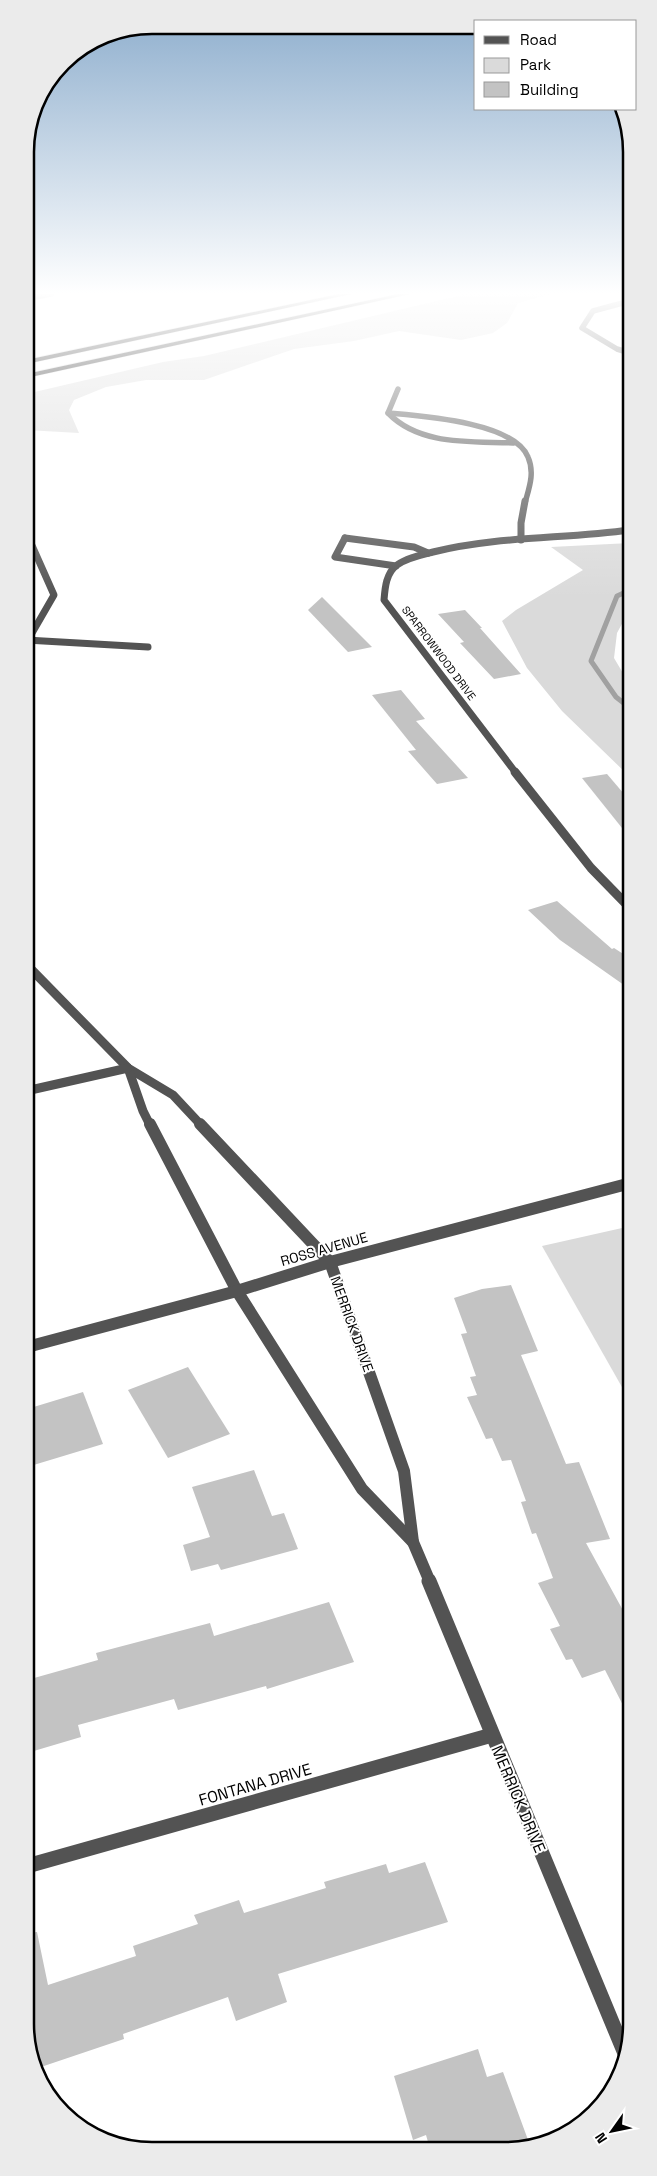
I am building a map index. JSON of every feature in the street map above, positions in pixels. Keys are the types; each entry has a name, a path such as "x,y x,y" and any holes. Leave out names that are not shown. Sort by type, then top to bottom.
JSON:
{"street":[{"path":"388,413 395,396"},
{"path":"388,413 402,427 423,434 462,440 516,443"},
{"path":"388,413 444,418 472,424 497,431 516,443 528,456 532,471 521,520 522,540"},
{"path":"428,553 414,547 345,538 335,557 396,566 428,553 472,544 598,535 623,531"},
{"path":"34,550 54,595 34,628"},
{"name":"SPARROWWOOD DRIVE","path":"396,566 386,582 384,600 537,801 591,868 623,901"},
{"path":"34,640 148,647"},
{"name":"MERRICK DRIVE","path":"34,972 128,1068 173,1095 330,1262 404,1471 413,1542 621,2045"},
{"path":"34,1089 128,1068"},
{"name":"MERRICK DRIVE","path":"128,1068 143,1111 236,1291 362,1489 413,1542"},
{"name":"ROSS AVENUE","path":"34,1345 236,1291 330,1262 623,1184"},
{"name":"FONTANA DRIVE","path":"34,1864 492,1735"}],"green space":[{"path":"34,396 85,396 74,400 69,410 79,433 34,430"},
{"path":"623,543 623,622 617,633 614,658 623,673 623,770 562,711 527,668 502,621 516,610 583,570 551,547"},
{"path":"623,1228 623,1389 542,1246"}],"building":[{"path":"322,597 372,647 348,652 308,610"},
{"path":"465,610 521,674 494,679 460,643 464,642 438,614"},
{"path":"401,690 425,719 416,721 468,778 437,784 408,751 416,750 372,695"},
{"path":"607,774 623,793 623,829 582,778"},
{"path":"557,901 612,949 614,948 623,954 623,984 560,940 528,910"},
{"path":"511,1285 538,1351 521,1355 566,1464 579,1462 610,1539 586,1543 623,1610 623,1705 605,1670 582,1678 572,1659 566,1660 550,1629 560,1626 538,1583 553,1578 536,1533 532,1534 521,1502 526,1501 511,1460 502,1461 492,1438 486,1439 467,1397 477,1395 470,1377 476,1376 461,1334 467,1333 454,1298 482,1289"},
{"path":"188,1367 230,1434 168,1458 128,1390"},
{"path":"83,1392 103,1444 34,1465 34,1407"},
{"path":"254,1470 272,1516 284,1513 298,1549 221,1570 218,1564 191,1571 183,1545 210,1537 192,1487"},
{"path":"329,1602 354,1662 267,1689 266,1686 178,1710 174,1699 78,1725 81,1737 34,1751 34,1678 98,1660 96,1653 210,1623 214,1636"},
{"path":"425,1862 448,1922 278,1974 287,2002 236,2021 228,1997 123,2034 124,2039 42,2067 36,2047 34,2024 34,1932 37,1932 48,1985 136,1956 133,1946 198,1924 194,1915 239,1900 244,1913 326,1888 324,1882 386,1864 389,1873"},
{"path":"478,2049 487,2077 503,2072 528,2140 505,2142 428,2142 426,2135 413,2140 394,2076"}],"waterway":[{"path":"623,593 617,596 591,661 616,697 623,702"}]}
